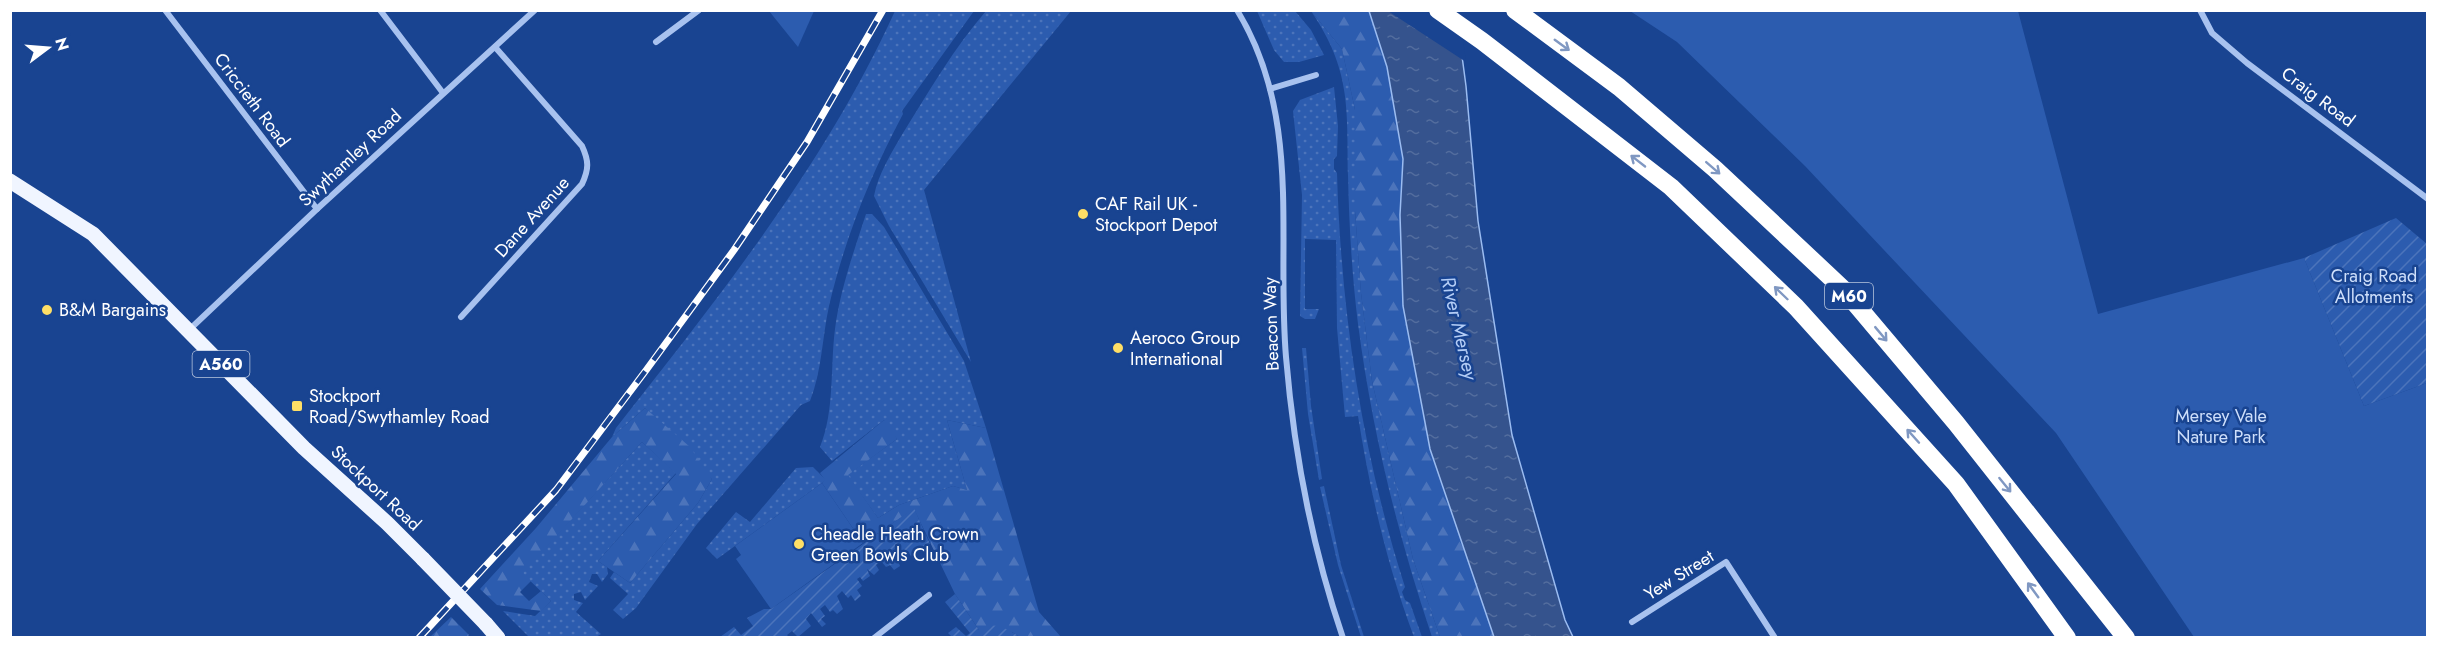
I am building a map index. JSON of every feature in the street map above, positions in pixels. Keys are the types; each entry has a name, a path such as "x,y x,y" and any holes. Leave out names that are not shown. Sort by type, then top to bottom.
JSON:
{"highway":[{"name":"M60","path":"1438,10 1482,41 1671,187 1796,307 1956,484 2067,638"},
{"name":"M60","path":"1515,10 1619,87 1715,170 1843,289 1956,423 2126,638"}],"main road":[{"name":"Stockport Road","path":"10,181 93,234 304,448 387,523 498,638"}],"street":[{"name":"Criccieth Road","path":"165,10 317,209"},
{"path":"380,10 443,93"},
{"name":"Swythamley Road","path":"189,330 317,209 535,10"},
{"path":"656,42 699,10"},
{"name":"Beacon Way","path":"1237,10 1257,52 1270,89 1278,126 1285,181 1285,329 1295,440 1316,544 1343,638"},
{"name":"Craig Road","path":"2200,10 2212,33 2247,63 2427,199"},
{"name":"Dane Avenue","path":"461,317 582,184 587,172 588,160 582,146 495,47"},
{"path":"1270,89 1316,75"},
{"name":"Yew Street","path":"1632,622 1726,562 1775,638"},
{"path":"874,638 929,595"}],"green space":[{"path":"769,11 814,11 798,47"},
{"path":"895,11 974,11 902,111 903,114 869,184 835,281 817,378 810,401 801,405 697,524 636,608 623,619 613,610 628,594 610,578 614,572 630,583 698,503 712,479 645,408 612,437 616,428 731,279 804,175 837,122"},
{"path":"986,11 1071,11 924,190 971,362 889,226 874,196 882,171 903,133 953,55"},
{"path":"1257,11 1295,11 1311,30 1324,55 1299,62 1284,62 1274,50"},
{"path":"1311,11 1342,49 1355,110 1355,211 1361,293 1372,381 1413,559 1440,637 1432,637 1387,483 1358,324 1351,250 1344,90 1334,52"},
{"path":"1311,11 1369,11 1387,67 1403,159 1400,215 1403,306 1430,449 1494,637 1440,637 1413,559 1372,381 1361,293 1355,211 1355,110 1342,49"},
{"name":"Mersey Vale Nature Park","path":"1630,11 2018,11 2098,314 2304,258 2364,406 2427,383 2427,637 2194,637 2056,433 1805,166 1677,42"},
{"path":"1334,87 1338,126 1334,169 1337,173 1343,278 1356,382 1377,485 1405,587 1402,592 1405,600 1410,603 1422,637 1414,637 1388,555 1374,500 1358,416 1345,417 1337,328 1336,240 1305,239 1305,309 1319,309 1315,319 1305,319 1300,316 1302,195 1293,111 1300,100"},
{"path":"866,214 872,214 884,227 964,361 986,428 947,420 967,490 953,486 899,505 878,518 847,475 897,439 884,420 832,461 820,447 830,404 837,314"},
{"name":"Craig Road Allotments","path":"2396,218 2427,244 2427,383 2364,406 2304,258"},
{"path":"1302,348 1306,348 1311,406 1322,479 1319,480 1308,414"},
{"path":"645,408 690,447 712,479 698,503 630,583 598,561 676,474 642,442 523,573 531,581 520,592 529,601 541,591 551,601 541,611 497,605 480,589 536,528 612,437"},
{"path":"884,420 890,424 897,439 848,475 878,518 899,505 953,486 967,490 947,420 986,428 1039,612 1061,637 1020,637 1012,632 979,630 955,594 914,509 863,543 822,483 825,480 820,473"},
{"path":"642,442 676,473 598,561 607,567 608,574 602,582 597,574 592,574 589,582 598,586 585,600 581,592 574,594 574,600 583,603 576,612 601,634 596,637 529,637 503,611 535,616 551,601 522,573"},
{"path":"813,467 826,480 717,559 706,548 736,512 750,522 796,468"},
{"name":"Cheadle Heath Crown Green Bowls Club","path":"822,483 863,543 771,609 736,559 741,555 735,546"},
{"path":"1324,486 1341,565 1364,637 1361,637 1338,565 1320,487"},
{"path":"914,508 930,544 911,556 907,551 902,556 896,549 894,552 900,566 894,570 890,565 886,567 881,561 876,565 879,570 874,575 867,569 870,576 863,581 860,577 857,579 862,586 857,590 861,596 855,601 851,595 848,598 842,591 837,596 843,609 837,614 833,610 830,612 825,605 820,609 825,616 821,619 826,624 822,627 811,613 806,619 811,626 798,637 792,631 787,635 789,637 720,637 734,627 741,635 753,626 747,618 764,609 771,609"},
{"path":"955,594 979,630 995,626 1020,637 952,637 948,633 956,627 966,636 970,633 945,602"},
{"path":"451,617 469,635 467,637 430,637"}],"water":[{"name":"River Mersey","path":"1369,11 1456,11 1466,86 1478,221 1512,435 1565,620 1573,637 1494,637 1430,449 1403,306 1400,215 1403,159 1387,67"}],"pier":[{"path":"1459,10 1466,62 1388,11"}],"railway":[{"path":"419,638 556,490 647,369 734,250 807,142 883,10"}],"place":[{"name":"CAF Rail UK - Stockport Depot","path":"1083,214"},
{"name":"B&M Bargains","path":"47,310"},
{"name":"Aeroco Group International","path":"1118,348"},
{"name":"Stockport Road/Swythamley Road","path":"297,406"},
{"name":"Cheadle Heath Crown Green Bowls Club","path":"799,544"}]}
